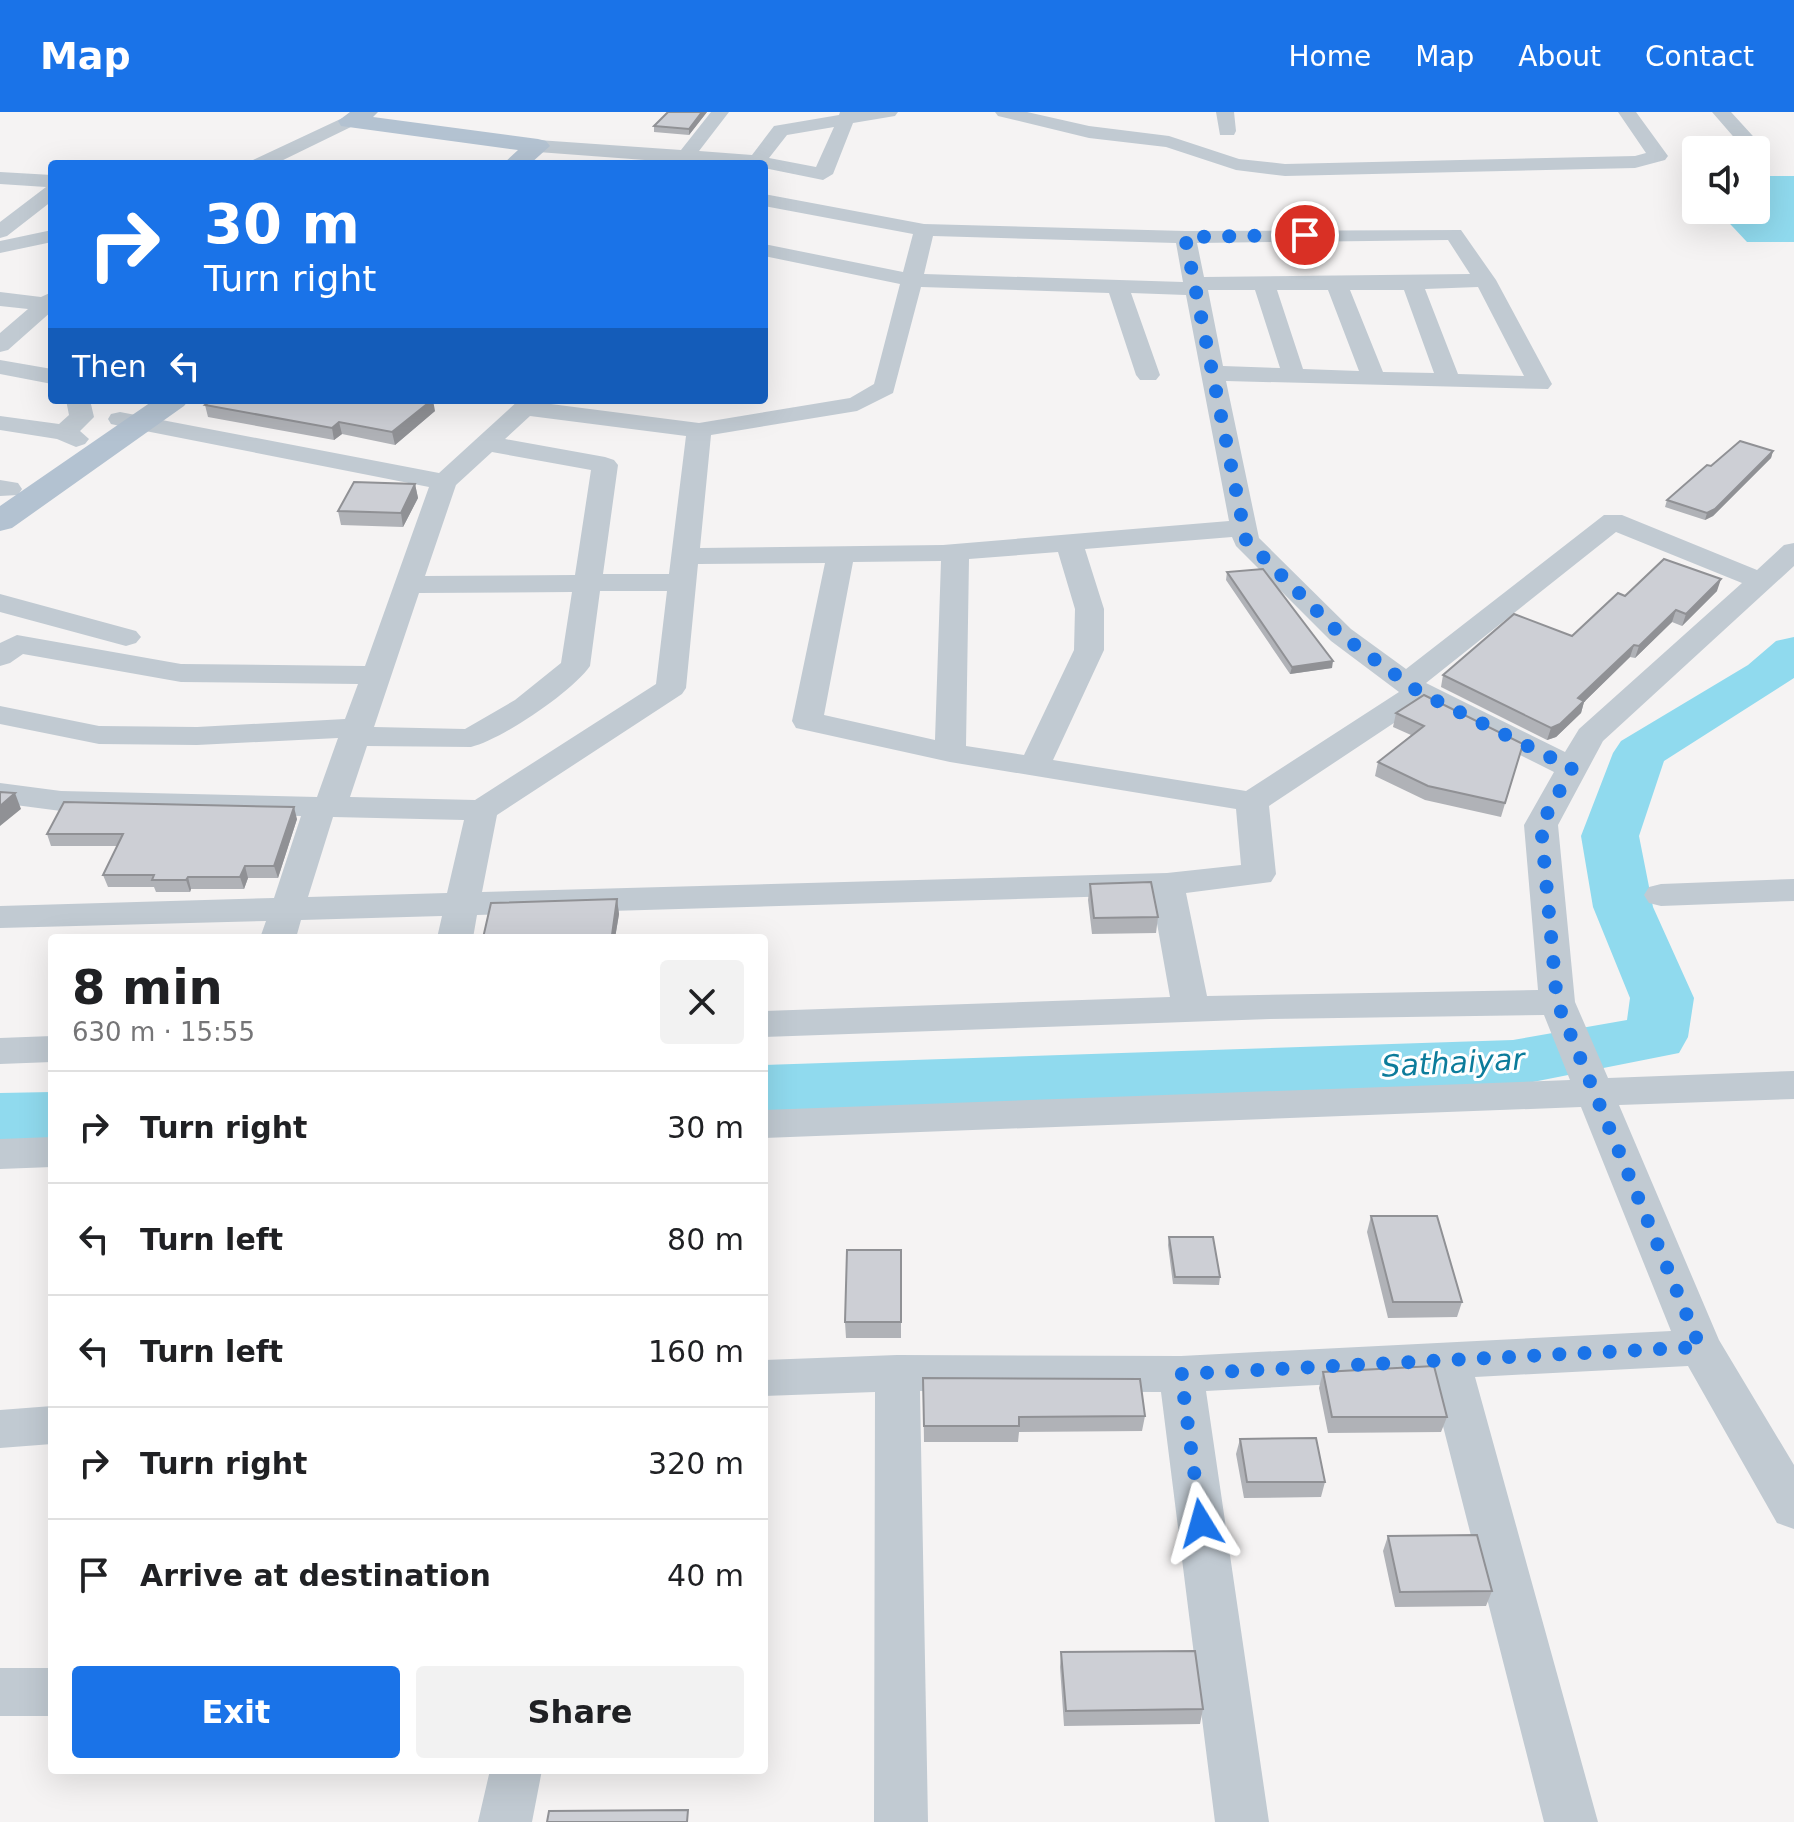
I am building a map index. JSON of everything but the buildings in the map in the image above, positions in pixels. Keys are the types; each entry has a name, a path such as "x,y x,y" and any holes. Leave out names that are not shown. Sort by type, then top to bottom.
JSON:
{"main road":[{"path":"358,116 524,151"},
{"path":"500,160 524,151"},
{"path":"3,491 70,435 163,404"},
{"path":"0,521 97,451 137,414"}],"street":[{"path":"685,157 720,112"},
{"path":"758,160 781,130 847,116 889,112"},
{"path":"1004,112 1089,132 1169,142 1236,164 1285,170 1635,162 1658,156 1627,112"},
{"path":"1721,112 1742,136"},
{"path":"268,160 358,116"},
{"path":"768,163 823,174 847,116"},
{"path":"524,151 739,160"},
{"path":"0,178 48,181"},
{"path":"0,232 48,194"},
{"path":"768,201 924,230 1185,237 1454,234 1485,280 1540,384 1213,373"},
{"path":"283,923 356,732 444,482 528,404 699,430 857,404 885,388 924,230"},
{"path":"0,247 48,237"},
{"path":"1185,237 1246,540 1341,635 1413,687 1572,768"},
{"path":"768,251 912,280 1197,287 1485,280"},
{"path":"1412,283 1449,381"},
{"path":"1264,284 1294,376"},
{"path":"1337,284 1374,379"},
{"path":"1118,287 1148,375"},
{"path":"0,299 48,302"},
{"path":"0,345 48,303"},
{"path":"0,367 48,376"},
{"path":"0,423 70,435 82,417 79,404"},
{"path":"137,414 444,482"},
{"path":"0,793 61,801 482,810 671,688 699,430"},
{"path":"0,715 99,735 356,732 471,738 526,706 575,666 605,465 486,443"},
{"path":"841,554 807,721 950,753 1252,802 1413,687 1613,521 1760,581"},
{"path":"408,585 587,584 683,569 841,554 955,552 1243,528"},
{"path":"1034,767 1089,650 1094,631 1092,615 1069,543"},
{"path":"1794,551 1590,736 1541,825 1561,1010 1700,1347 1794,1508"},
{"path":"950,753 955,552"},
{"path":"0,603 126,637"},
{"path":"8,650 51,619"},
{"path":"8,650 181,673 376,675"},
{"path":"0,917 283,923 463,902 1167,884 1259,874 1252,802"},
{"path":"456,934 482,810"},
{"path":"1167,884 1191,1009"},
{"path":"1661,895 1794,890"},
{"path":"768,1024 1191,1009 1561,1010"},
{"path":"0,1051 48,1049"},
{"path":"768,1124 1590,1080 1794,1085"},
{"path":"0,1154 48,1152"},
{"path":"768,1378 897,1373 1181,1374 1700,1347"},
{"path":"1448,1360 1571,1822"},
{"path":"897,1373 901,1822"},
{"path":"1181,1374 1242,1822"},
{"path":"0,1429 48,1425"},
{"path":"0,1692 48,1692"},
{"path":"505,1822 515,1774"}],"water":[{"path":"1770,176 1794,176 1794,242 1747,242 1730,224 1770,224"}],"waterway":[{"name":"Sathaiyar","path":"768,1089 1513,1063 1656,1037 1662,998 1623,907 1610,836 1640,753 1766,676 1794,652"},
{"name":"Sathaiyar","path":"0,1118 48,1116"}],"route":[{"path":"1201,1523 1181,1374 1700,1347 1557,1002 1541,825 1572,768 1419,692 1341,635 1246,540 1197,284 1185,237 1305,235"}]}
